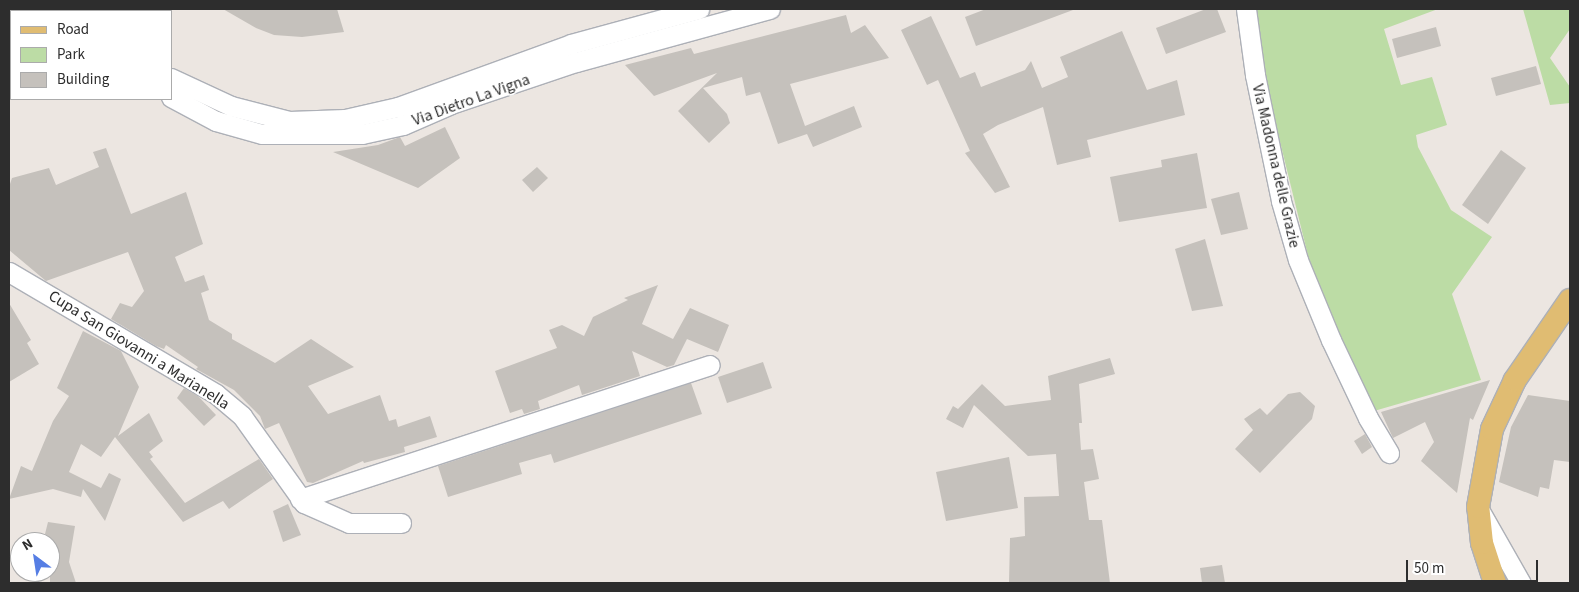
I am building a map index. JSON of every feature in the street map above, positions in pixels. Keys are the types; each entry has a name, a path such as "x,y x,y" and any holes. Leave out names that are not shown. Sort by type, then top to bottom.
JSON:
{"main road":[{"path":"1495,583 1482,543 1478,507 1492,429 1515,380 1570,300"}],"street":[{"name":"Via Dietro La Vigna","path":"172,78 231,106 289,121 345,119 398,107 571,44 699,9"},
{"name":"Via Dietro La Vigna","path":"172,98 216,120 262,134 362,134 403,125 450,104 576,62 770,9"},
{"name":"Via Madonna delle Grazie","path":"1246,9 1275,172 1298,260 1335,348 1368,418 1389,453"},
{"name":"Cupa San Giovanni a Marianella","path":"9,272 216,394 248,423 286,474 300,499"},
{"path":"300,499 710,365"},
{"path":"300,499 348,523 402,523"},
{"path":"1478,507 1521,583"}],"green space":[{"path":"1255,9 1438,9 1384,29 1401,85 1432,77 1447,125 1416,135 1418,147 1451,210 1492,237 1452,294 1481,380 1374,411 1313,276 1269,97"},
{"path":"1523,9 1570,9 1570,29 1550,58 1570,87 1570,103 1550,105"}],"building":[{"path":"223,9 337,9 344,32 302,37 274,35 256,28"},
{"path":"986,9 1073,10 976,46 965,17"},
{"path":"1206,9 1217,9 1226,32 1166,54 1156,28"},
{"path":"846,15 851,33 865,25 889,58 790,84 805,126 854,106 862,127 813,147 807,134 778,144 760,92 746,96 742,77 703,88 727,114 730,123 709,143 678,111 717,73 654,96 625,65 691,48 694,54"},
{"path":"931,16 960,78 975,72 981,87 1025,70 1031,61 1042,88 1068,77 1060,57 1122,31 1147,90 1177,80 1185,115 1087,140 1091,157 1057,165 1043,107 998,125 983,134 1010,187 995,193 965,153 970,151 938,80 927,85 901,30"},
{"path":"1436,27 1441,46 1397,58 1392,39"},
{"path":"1536,66 1541,84 1496,96 1491,78"},
{"path":"445,127 460,158 418,188 333,152 378,145 400,137 405,146"},
{"path":"106,148 131,214 186,192 203,244 175,257 185,282 204,275 209,290 201,293 209,320 232,334 232,339 275,363 311,339 354,367 308,386 328,414 380,395 389,421 396,419 398,427 430,416 437,437 404,447 405,452 364,463 363,461 313,483 307,482 279,423 265,429 260,416 234,390 196,369 198,367 166,345 164,349 156,346 111,319 120,303 132,307 144,291 128,252 46,281 9,250 9,187 12,178 49,168 56,185 99,167 93,152"},
{"path":"1501,150 1526,168 1488,224 1462,205"},
{"path":"1197,153 1207,208 1119,222 1110,177 1162,167 1161,160"},
{"path":"537,167 548,178 533,192 522,180"},
{"path":"1239,192 1248,229 1221,235 1211,199"},
{"path":"1205,239 1223,306 1192,311 1175,249"},
{"path":"658,285 642,324 673,339 690,308 729,325 718,352 687,339 674,365 667,367 632,351 640,376 582,395 579,385 538,401 540,409 524,414 522,409 510,413 495,371 557,348 549,330 562,325 584,336 593,317 628,300 624,298"},
{"path":"9,303 31,340 27,343 39,364 9,382"},
{"path":"83,331 121,351 139,387 118,436 149,413 163,441 149,452 153,457 150,459 185,503 259,459 273,479 229,509 223,501 183,522 115,437 101,457 81,444 69,472 101,488 109,473 121,479 105,521 83,489 81,497 53,489 9,499 21,466 32,471 53,421 69,396 57,388"},
{"path":"1110,358 1115,374 1079,384 1082,423 1079,423 1081,450 1093,449 1099,479 1084,482 1089,520 1102,520 1110,583 1009,583 1010,538 1025,536 1024,497 1059,496 1056,454 1028,456 974,405 963,428 946,419 953,406 958,409 982,384 1005,406 1051,400 1048,376"},
{"path":"763,362 772,388 727,403 718,377"},
{"path":"1490,380 1473,420 1470,418 1457,493 1421,461 1434,442 1425,422 1393,438 1381,412"},
{"path":"691,383 702,414 554,463 551,454 519,463 522,474 448,497 438,466"},
{"path":"184,388 198,396 216,415 204,426 177,398"},
{"path":"1300,392 1315,406 1312,419 1260,473 1235,449 1253,430 1244,419 1260,408 1267,415 1288,394"},
{"path":"1528,395 1570,401 1570,462 1554,460 1549,489 1540,487 1538,497 1499,482 1511,427"},
{"path":"1365,434 1372,447 1362,454 1354,441"},
{"path":"1009,457 1018,508 946,521 936,472"},
{"path":"288,504 301,535 283,542 273,511"},
{"path":"48,522 75,526 69,562 76,583 50,583 60,582 60,532 46,532"},
{"path":"1222,565 1225,583 1202,583 1200,568"}]}
